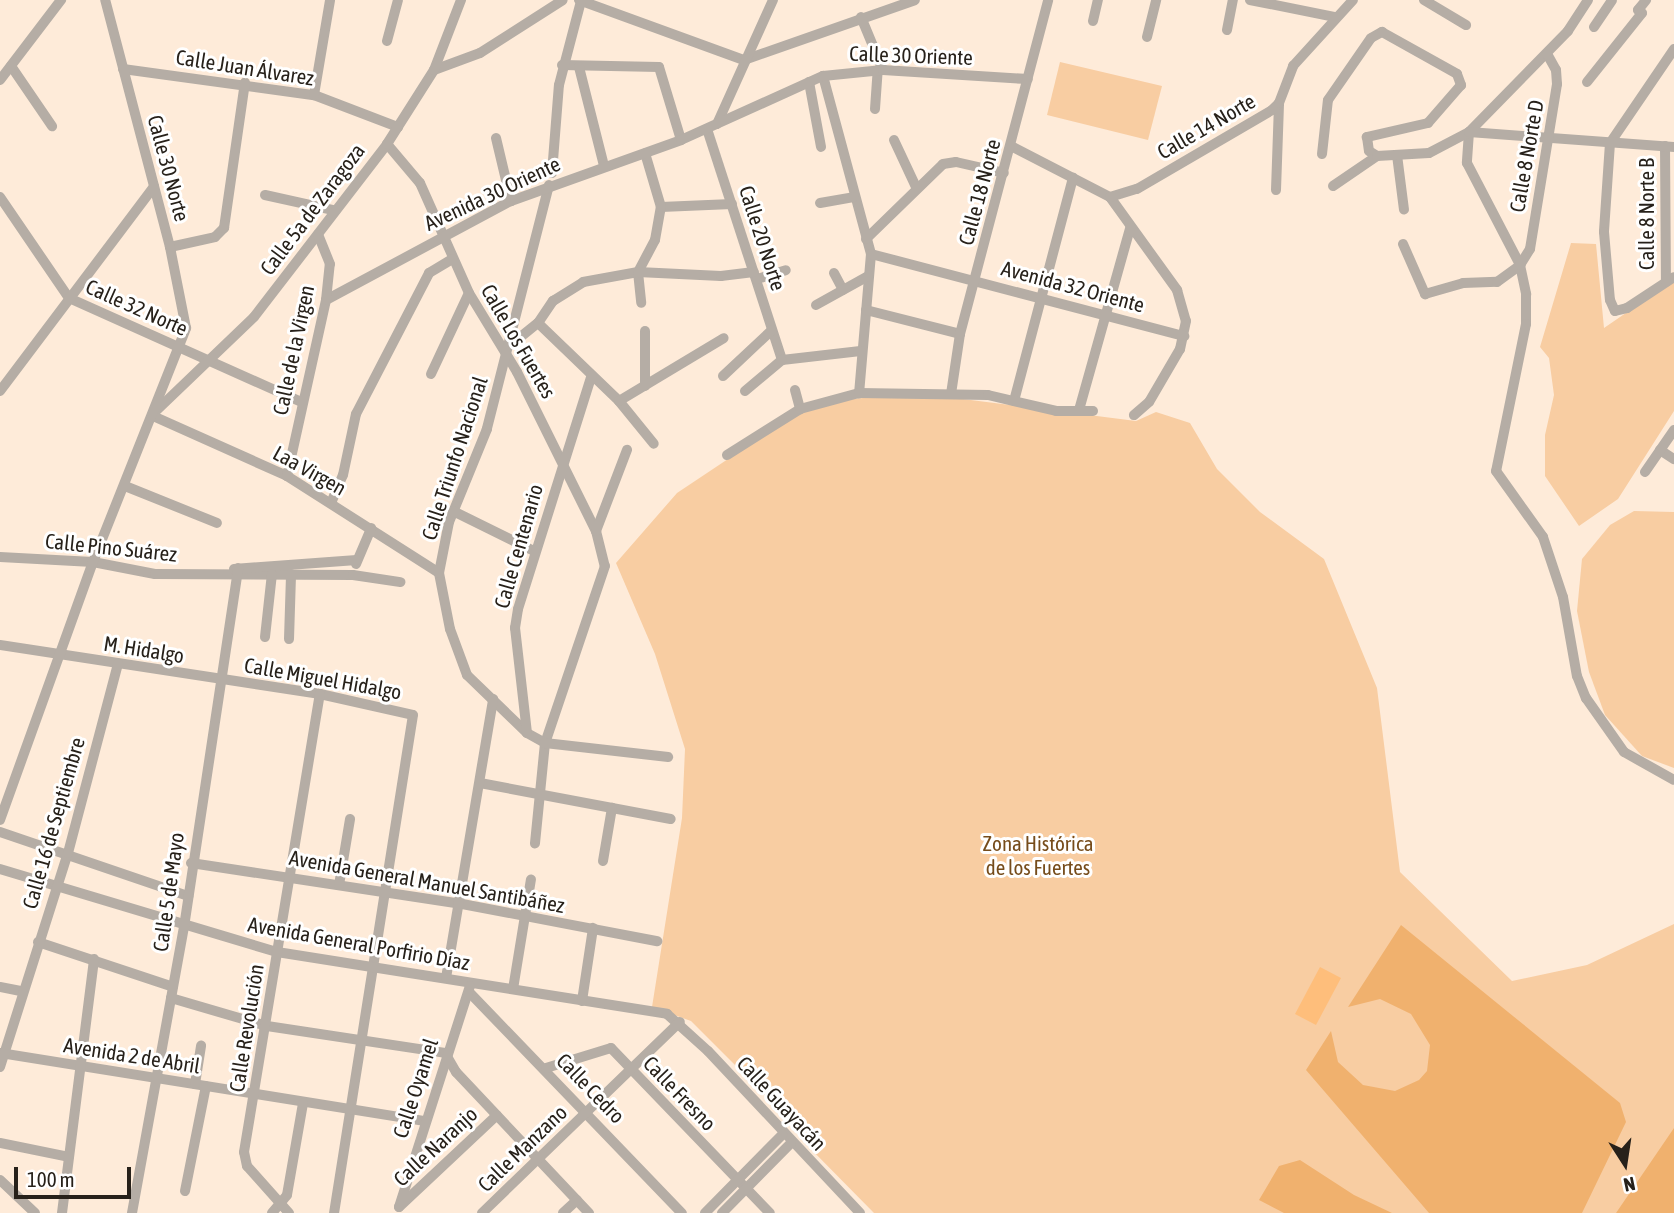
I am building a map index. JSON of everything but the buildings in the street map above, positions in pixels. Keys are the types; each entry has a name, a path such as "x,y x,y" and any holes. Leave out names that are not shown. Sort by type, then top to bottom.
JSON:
{"street":[{"path":"0,80 61,0"},
{"name":"Calle 30 Norte","path":"105,0 170,247 186,319 180,346 153,414"},
{"path":"314,95 330,0"},
{"path":"387,41 398,0"},
{"name":"Calle 5a de Zaragoza","path":"0,820 93,562 153,414 254,317 318,234 333,210 387,144 434,70 461,0"},
{"path":"434,70 480,53 563,0"},
{"path":"552,173 562,65 580,0 744,60 915,0"},
{"path":"712,127 773,0"},
{"name":"Calle 18 Norte","path":"951,394 960,334 1012,146 1048,0"},
{"path":"1093,21 1098,0"},
{"path":"1147,37 1156,0"},
{"path":"1227,30 1233,0"},
{"path":"1250,0 1335,17"},
{"name":"Calle 14 Norte","path":"1110,197 1136,189 1279,103 1293,66 1353,0"},
{"path":"1424,0 1466,25"},
{"path":"1333,186 1377,156 1429,153 1469,132 1546,54 1588,0"},
{"path":"1594,27 1612,0"},
{"path":"1587,82 1642,13 1638,10 1646,0"},
{"path":"861,17 881,70 875,109"},
{"path":"1322,154 1328,100 1371,38 1382,32 1457,74 1461,85 1428,123 1367,137 1369,151 1377,156"},
{"path":"1670,280 1627,309 1615,311 1609,300 1604,232 1610,143 1674,49"},
{"name":"Calle 8 Norte D","path":"1520,265 1530,249 1558,77 1546,54"},
{"path":"562,65 659,67 681,140"},
{"path":"11,66 52,126"},
{"path":"579,67 604,166"},
{"name":"Calle Juan Álvarez","path":"123,69 245,83 314,95 398,127"},
{"name":"Calle 30 Oriente","path":"681,140 823,76 881,70 1028,79"},
{"path":"823,76 853,197 871,254 860,351 859,393"},
{"path":"809,82 821,147"},
{"path":"170,247 215,237 224,228 245,83"},
{"path":"1276,190 1279,103"},
{"name":"Calle 20 Norte","path":"712,127 732,204 782,360"},
{"path":"1469,132 1670,146"},
{"path":"1469,132 1467,163 1520,265 1527,294 1526,324 1496,471 1506,491 1544,537 1563,597 1577,676 1586,698 1624,752 1674,780"},
{"path":"496,138 511,201"},
{"name":"Avenida 30 Oriente","path":"326,300 511,201 681,140"},
{"path":"894,140 916,187"},
{"name":"Calle Los Fuertes","path":"387,144 420,183 469,293 507,355 596,531 605,566 545,743"},
{"path":"1012,146 1110,197 1177,290 1186,321 1184,336 1149,402 1134,415"},
{"name":"Calle 8 Norte B","path":"1670,146 1670,280"},
{"path":"641,303 638,272 656,240 662,207 645,153"},
{"path":"1397,155 1404,210"},
{"path":"866,239 916,187 948,161 1004,173"},
{"path":"1014,401 1073,178"},
{"path":"513,343 550,185"},
{"path":"0,391 154,187"},
{"path":"265,195 333,210"},
{"name":"Calle 32 Norte","path":"0,197 69,298 302,402"},
{"path":"820,202 853,197"},
{"path":"662,207 732,204"},
{"path":"1079,410 1104,313 1130,228"},
{"name":"Calle de la Virgen","path":"287,476 326,300 330,264 318,234"},
{"path":"1404,244 1424,294 1463,283 1497,282 1520,265"},
{"name":"Avenida 32 Oriente","path":"871,254 1042,296 1184,336"},
{"path":"331,502 343,475 356,414 429,273 452,259"},
{"path":"513,343 538,323 553,301 583,282 638,272 721,276 756,275 786,270"},
{"path":"834,273 843,290"},
{"path":"816,305 867,276"},
{"path":"431,374 469,293"},
{"path":"866,310 960,334"},
{"path":"538,323 619,401 654,444"},
{"path":"723,376 772,330"},
{"path":"645,331 645,386"},
{"path":"619,401 724,338"},
{"name":"Calle Triunfo Nacional","path":"439,573 453,511 481,448 507,355 513,343"},
{"path":"745,391 782,360 860,351"},
{"name":"Calle Centenario","path":"527,733 516,628 534,551 592,375"},
{"path":"795,390 800,410"},
{"path":"727,455 800,410 859,393 951,394 1014,401 1056,411 1093,411"},
{"name":"Laa Virgen","path":"153,414 287,476 439,573"},
{"path":"1645,472 1674,430"},
{"path":"596,531 627,450"},
{"path":"1660,450 1674,459"},
{"path":"125,486 217,523"},
{"path":"453,511 534,551"},
{"path":"354,575 357,560 371,528"},
{"name":"Calle Pino Suárez","path":"1,560 93,562 155,574 311,569 400,582"},
{"name":"Calle Pino Suárez","path":"238,572 291,574 357,560"},
{"name":"Calle 5 de Mayo","path":"132,1213 159,1078 184,927 191,863 238,572"},
{"path":"439,573 456,653 467,675 527,733 545,743 668,757"},
{"path":"265,637 272,574"},
{"path":"289,639 291,574"},
{"name":"M. Hidalgo","path":"0,645 221,680"},
{"name":"Calle 16 de Septiembre","path":"0,1067 21,991 68,853 118,664"},
{"name":"Calle Miguel Hidalgo","path":"221,680 320,694 410,713 415,718 388,892"},
{"name":"Calle Revolución","path":"286,1209 244,1160 320,694"},
{"path":"446,978 493,699"},
{"path":"535,844 545,743"},
{"path":"480,783 671,819"},
{"path":"603,861 612,808"},
{"path":"339,885 350,819"},
{"path":"0,832 188,896"},
{"name":"Avenida General Manuel Santibáñez","path":"191,863 457,903 657,941"},
{"name":"Avenida General Porfirio Díaz","path":"0,869 55,889 277,952 446,978 469,987 513,989 650,1009 678,1021"},
{"path":"513,989 531,878"},
{"path":"334,1213 388,892"},
{"path":"582,1001 593,929"},
{"path":"38,942 94,959 172,992 267,1026 363,1038 445,1054 497,1115 589,1213"},
{"path":"62,1213 94,959"},
{"path":"0,987 21,991"},
{"name":"Calle Oyamel","path":"401,1210 424,1121 469,987"},
{"name":"Calle Cedro","path":"469,987 682,1213"},
{"name":"Calle Manzano","path":"482,1213 678,1021"},
{"name":"Calle Guayacán","path":"678,1021 782,1135 860,1213"},
{"path":"185,1191 200,1085 201,1045"},
{"name":"Calle Fresno","path":"546,1068 607,1046 771,1213"},
{"name":"Avenida 2 de Abril","path":"2,1053 424,1121"},
{"path":"272,1213 286,1209 303,1103"},
{"name":"Calle Naranjo","path":"401,1210 497,1115"},
{"path":"705,1213 782,1135"},
{"path":"0,1143 69,1157"},
{"path":"722,1213 791,1143"},
{"path":"0,1180 35,1213"},
{"path":"563,1213 577,1200"}],"green space":[{"path":"1060,62 1162,86 1148,140 1047,115"},
{"path":"1571,243 1596,244 1604,328 1674,280 1674,411 1618,499 1579,526 1545,476 1545,435 1554,395 1549,358 1540,347"},
{"name":"Zona Histórica de los Fuertes","path":"939,396 1136,421 1156,412 1190,423 1217,469 1260,512 1324,559 1377,688 1400,872 1512,981 1587,965 1674,924 1674,1213 874,1213 804,1142 804,1134 691,1021 652,1007 682,818 685,749 655,654 616,563 677,493 797,413 839,400"},
{"path":"1634,511 1674,512 1674,768 1642,756 1605,715 1589,672 1577,611 1582,559 1610,525"}],"shaded area":[{"path":"1401,925 1620,1103 1626,1122 1582,1213 1429,1213 1306,1070 1331,1031 1338,1062 1363,1085 1395,1091 1419,1080 1427,1071 1430,1045 1411,1014 1380,999 1348,1007"},
{"path":"1320,967 1341,978 1316,1025 1295,1014"},
{"path":"1674,1128 1674,1213 1616,1213"},
{"path":"1300,1160 1354,1195 1392,1213 1284,1213 1259,1200 1279,1166"}]}
